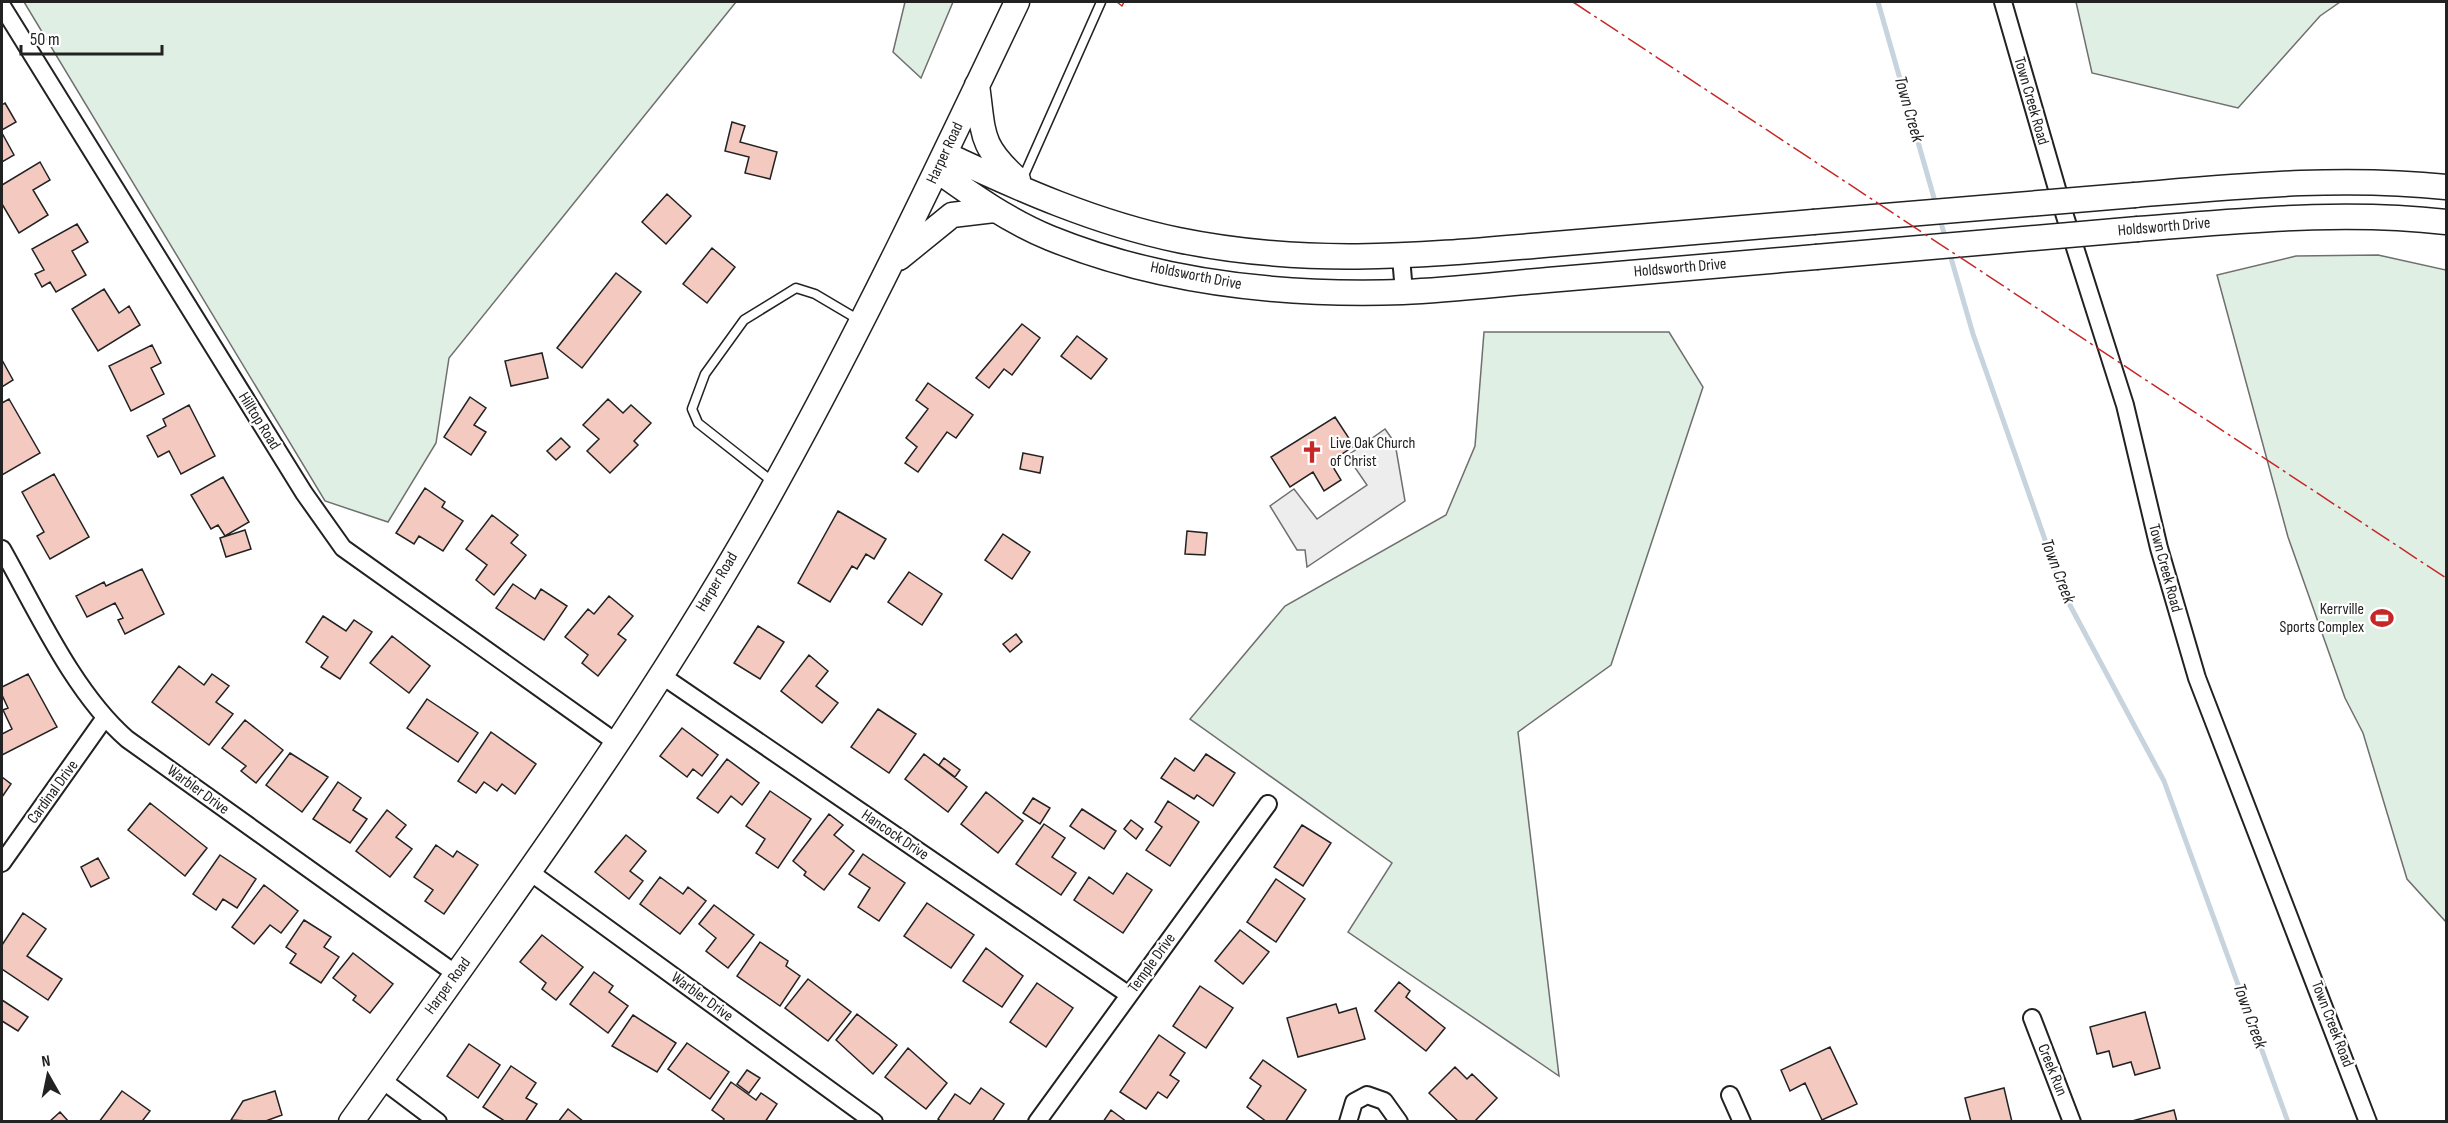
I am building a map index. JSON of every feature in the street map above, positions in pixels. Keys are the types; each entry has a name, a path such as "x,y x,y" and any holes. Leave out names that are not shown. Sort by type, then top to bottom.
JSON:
{"main road":[{"name":"Harper Road","path":"351,1122 530,872 617,743 661,675 776,484 891,265 1017,2"},
{"path":"977,85 987,146 993,156 1024,188"},
{"name":"Holdsworth Drive","path":"941,162 1024,188 1106,220 1176,240 1312,258 1401,257 2315,180 2393,181 2446,187"},
{"name":"Holdsworth Drive","path":"941,162 994,210 1050,237 1168,274 1232,285 1309,292 1404,292 2316,215 2391,216 2446,222"},
{"path":"891,265 952,215 994,210"}],"street":[{"name":"Town Creek Road","path":"2003,2 2064,213 2126,405 2159,548 2197,678 2368,1122"},
{"name":"Hilltop Road","path":"2,6 304,492 343,548 617,743"},
{"path":"1401,257 1404,292"},
{"name":"Warbler Drive","path":"2,549 72,670 105,719 127,740 456,974"},
{"name":"Hancock Drive","path":"661,675 1129,995"},
{"name":"Cardinal Drive","path":"2,863 105,719"},
{"name":"Temple Drive","path":"1037,1122 1268,804"},
{"name":"Warbler Drive","path":"530,872 874,1122"},
{"name":"Creek Run","path":"2031,1018 2061,1087 2072,1122"},
{"path":"381,1079 438,1122"},
{"path":"1348,1122 1354,1102 1367,1095 1384,1101 1399,1122"},
{"path":"1730,1095 1742,1122"}],"lane":[{"path":"1024,188 1101,2"},
{"path":"776,484 698,423 692,409 705,374 744,320 796,288 815,294 862,321"}],"green space":[{"path":"24,2 736,2 449,358 436,443 388,522 325,501"},
{"path":"905,2 953,2 921,78 893,52"},
{"path":"2076,2 2340,2 2320,16 2238,108 2092,73"},
{"name":"Kerrville Sports Complex","path":"2378,255 2446,270 2446,922 2407,879 2363,733 2345,698 2288,537 2217,275 2296,256"},
{"path":"1484,332 1669,332 1703,387 1611,665 1518,732 1559,1076 1348,932 1392,863 1190,719 1285,606 1446,515 1475,446"}],"shaded area":[{"path":"1385,429 1395,443 1405,501 1307,567 1305,550 1297,550 1270,506 1294,489 1317,519 1367,485 1347,456"}],"building":[{"path":"5,103 16,122 2,130 2,105"},
{"path":"732,122 745,126 740,142 777,152 770,179 745,173 749,157 725,151"},
{"path":"2,133 14,155 2,162"},
{"path":"40,162 50,180 33,190 48,215 19,233 2,204 2,185"},
{"path":"667,194 691,216 666,244 642,222"},
{"path":"77,224 88,242 72,251 86,275 56,292 50,282 42,287 35,274 44,270 32,249"},
{"path":"712,248 735,267 707,303 683,284"},
{"path":"616,273 641,292 582,368 557,348"},
{"path":"104,289 119,313 129,306 140,325 98,351 72,309"},
{"path":"1022,324 1040,338 1012,375 1004,369 989,388 976,378"},
{"path":"1077,336 1107,359 1091,379 1061,356"},
{"path":"152,345 161,363 151,368 164,394 131,411 109,366"},
{"path":"542,353 548,378 511,386 505,361"},
{"path":"2,360 13,380 2,387"},
{"path":"928,383 973,415 956,438 947,432 918,472 905,463 917,447 906,438 928,409 916,400"},
{"path":"470,397 486,408 474,425 486,432 471,455 444,437"},
{"path":"9,399 40,453 2,475 2,403"},
{"path":"608,399 623,413 631,405 651,423 634,441 638,445 610,473 587,451 599,439 583,425"},
{"path":"189,405 215,456 181,474 169,451 158,457 147,436 166,426 163,419"},
{"name":"Live Oak Church of Christ","path":"1335,417 1354,446 1330,462 1341,480 1324,491 1313,472 1290,487 1271,457"},
{"path":"561,438 570,447 556,460 547,451"},
{"path":"1023,453 1043,457 1040,473 1020,469"},
{"path":"54,474 89,537 50,559 37,536 44,532 22,492"},
{"path":"223,477 249,522 225,536 218,525 211,529 191,495"},
{"path":"425,488 445,502 442,507 463,521 443,551 419,536 414,544 396,533"},
{"path":"838,511 886,539 874,559 866,554 857,569 852,566 830,602 798,583"},
{"path":"492,515 518,535 511,543 526,555 494,595 476,580 487,565 466,549"},
{"path":"245,530 251,549 226,557 220,538"},
{"path":"1187,531 1207,533 1205,555 1185,554"},
{"path":"1003,534 1030,552 1012,579 985,560"},
{"path":"142,569 164,614 125,634 118,620 123,618 115,603 87,617 76,596 104,582 106,586"},
{"path":"909,572 942,594 922,625 888,602"},
{"path":"513,584 535,599 541,589 567,606 544,640 496,608"},
{"path":"609,596 633,616 618,634 626,640 598,676 582,663 588,655 565,637 588,609 594,614"},
{"path":"323,616 346,631 354,620 372,632 340,679 321,667 328,657 306,642"},
{"path":"758,626 784,642 760,679 734,663"},
{"path":"1016,634 1022,642 1010,652 1003,644"},
{"path":"392,636 430,666 409,693 370,663"},
{"path":"809,655 828,671 816,686 838,703 822,723 781,691"},
{"path":"179,666 204,685 212,674 229,686 216,702 233,714 209,745 152,702"},
{"path":"28,674 57,727 2,755 2,734 12,729 3,710 8,708 2,695 2,687"},
{"path":"427,699 478,733 458,762 407,728"},
{"path":"878,709 916,734 889,773 851,747"},
{"path":"245,720 283,750 256,783 241,771 246,766 222,748"},
{"path":"682,728 718,755 702,776 693,769 687,777 660,756"},
{"path":"491,732 536,764 515,794 502,784 497,791 484,782 476,793 458,781"},
{"path":"290,753 328,777 302,812 266,785"},
{"path":"924,754 967,787 948,812 905,779"},
{"path":"1206,754 1235,773 1213,806 1197,795 1194,799 1161,778 1175,758 1194,771"},
{"path":"944,758 960,770 955,777 939,765"},
{"path":"727,759 759,783 742,805 731,796 718,813 697,798"},
{"path":"2,777 11,784 2,797"},
{"path":"338,782 361,798 353,810 367,819 350,843 313,819"},
{"path":"770,791 811,819 778,868 756,853 765,839 746,826"},
{"path":"986,792 1023,821 998,853 961,824"},
{"path":"1033,798 1050,808 1040,824 1023,813"},
{"path":"1168,801 1199,822 1170,866 1146,850 1162,827 1155,822"},
{"path":"150,803 207,848 185,876 128,830"},
{"path":"1082,809 1116,831 1104,849 1070,826"},
{"path":"387,810 406,825 396,837 412,849 390,877 356,851"},
{"path":"829,814 843,825 834,835 854,851 824,890 804,875 806,872 793,861"},
{"path":"1131,820 1143,829 1136,839 1124,829"},
{"path":"1044,824 1065,838 1052,857 1076,873 1061,895 1016,864"},
{"path":"1302,825 1331,843 1303,886 1274,867"},
{"path":"626,835 646,851 630,871 643,881 629,899 595,872"},
{"path":"436,845 453,857 457,851 478,865 444,914 425,901 433,890 414,877"},
{"path":"863,854 905,883 879,921 858,907 870,888 849,874"},
{"path":"220,855 256,879 237,908 223,899 216,910 193,894"},
{"path":"98,858 109,878 91,887 81,867"},
{"path":"1127,873 1152,890 1123,933 1074,900 1089,877 1113,894"},
{"path":"660,877 683,894 688,887 706,901 680,934 640,904"},
{"path":"1276,879 1305,899 1276,942 1247,922"},
{"path":"264,885 298,911 281,933 270,925 254,944 232,927"},
{"path":"927,903 974,935 951,968 904,936"},
{"path":"714,905 754,935 728,968 706,951 716,938 699,924"},
{"path":"23,913 46,929 27,956 62,979 48,1000 2,969 2,945"},
{"path":"304,920 331,937 324,947 339,957 321,983 290,963 296,954 286,947"},
{"path":"1240,930 1269,952 1243,984 1215,961"},
{"path":"542,935 583,967 556,1000 542,989 546,983 520,962"},
{"path":"760,942 788,961 786,966 800,976 780,1006 737,976"},
{"path":"986,948 1023,976 1002,1007 963,981"},
{"path":"353,953 393,984 370,1013 353,1000 356,996 333,978"},
{"path":"594,972 613,986 609,992 628,1006 608,1033 570,1004"},
{"path":"808,979 851,1012 828,1041 785,1008"},
{"path":"1399,982 1410,991 1406,997 1445,1028 1426,1051 1375,1011"},
{"path":"1037,983 1073,1008 1046,1047 1010,1022"},
{"path":"1200,986 1233,1008 1206,1048 1173,1026"},
{"path":"2,1000 28,1017 18,1031 2,1021"},
{"path":"1336,1004 1339,1013 1356,1008 1365,1039 1298,1057 1287,1018"},
{"path":"2145,1012 2160,1068 2135,1075 2131,1062 2113,1067 2109,1051 2097,1054 2090,1027"},
{"path":"857,1014 897,1045 873,1074 836,1040"},
{"path":"633,1015 676,1043 657,1072 612,1046"},
{"path":"1159,1035 1185,1053 1170,1075 1179,1081 1167,1098 1158,1092 1146,1109 1120,1092"},
{"path":"687,1043 729,1072 710,1099 668,1069"},
{"path":"469,1044 500,1065 478,1098 447,1076"},
{"path":"1830,1047 1857,1104 1822,1120 1805,1083 1790,1091 1781,1070"},
{"path":"908,1048 947,1083 926,1109 885,1077"},
{"path":"1263,1060 1306,1090 1285,1122 1267,1122 1247,1107 1261,1086 1250,1078"},
{"path":"511,1066 536,1083 526,1098 537,1104 525,1122 506,1122 483,1107"},
{"path":"1455,1067 1467,1079 1472,1074 1497,1098 1474,1122 1459,1122 1429,1093"},
{"path":"747,1070 760,1078 749,1093 737,1084"},
{"path":"731,1082 756,1100 761,1093 777,1104 765,1122 722,1122 724,1119 712,1110"},
{"path":"981,1088 1004,1104 992,1122 942,1122 938,1119 955,1094 970,1104"},
{"path":"2004,1088 2012,1122 1971,1122 1965,1098"},
{"path":"122,1091 150,1111 143,1120 146,1122 99,1122"},
{"path":"275,1091 282,1115 263,1122 231,1120 243,1101"},
{"path":"568,1109 584,1122 558,1122"},
{"path":"1111,1110 1127,1122 1103,1122"},
{"path":"2174,1110 2177,1122 2132,1121"},
{"path":"60,1112 69,1122 49,1122"}],"waterway":[{"name":"Town Creek","path":"1878,2 1936,205"},
{"name":"Town Creek","path":"1939,217 1946,239"},
{"name":"Town Creek","path":"1949,251 1973,334 2064,594 2164,781 2288,1122"}],"power":[{"path":"1117,2 1122,6 1124,2"},
{"path":"1573,2 2446,578"}],"place":[{"name":"Live Oak Church of Christ","path":"1312,452"},
{"name":"Kerrville Sports Complex","path":"2382,618"}]}
